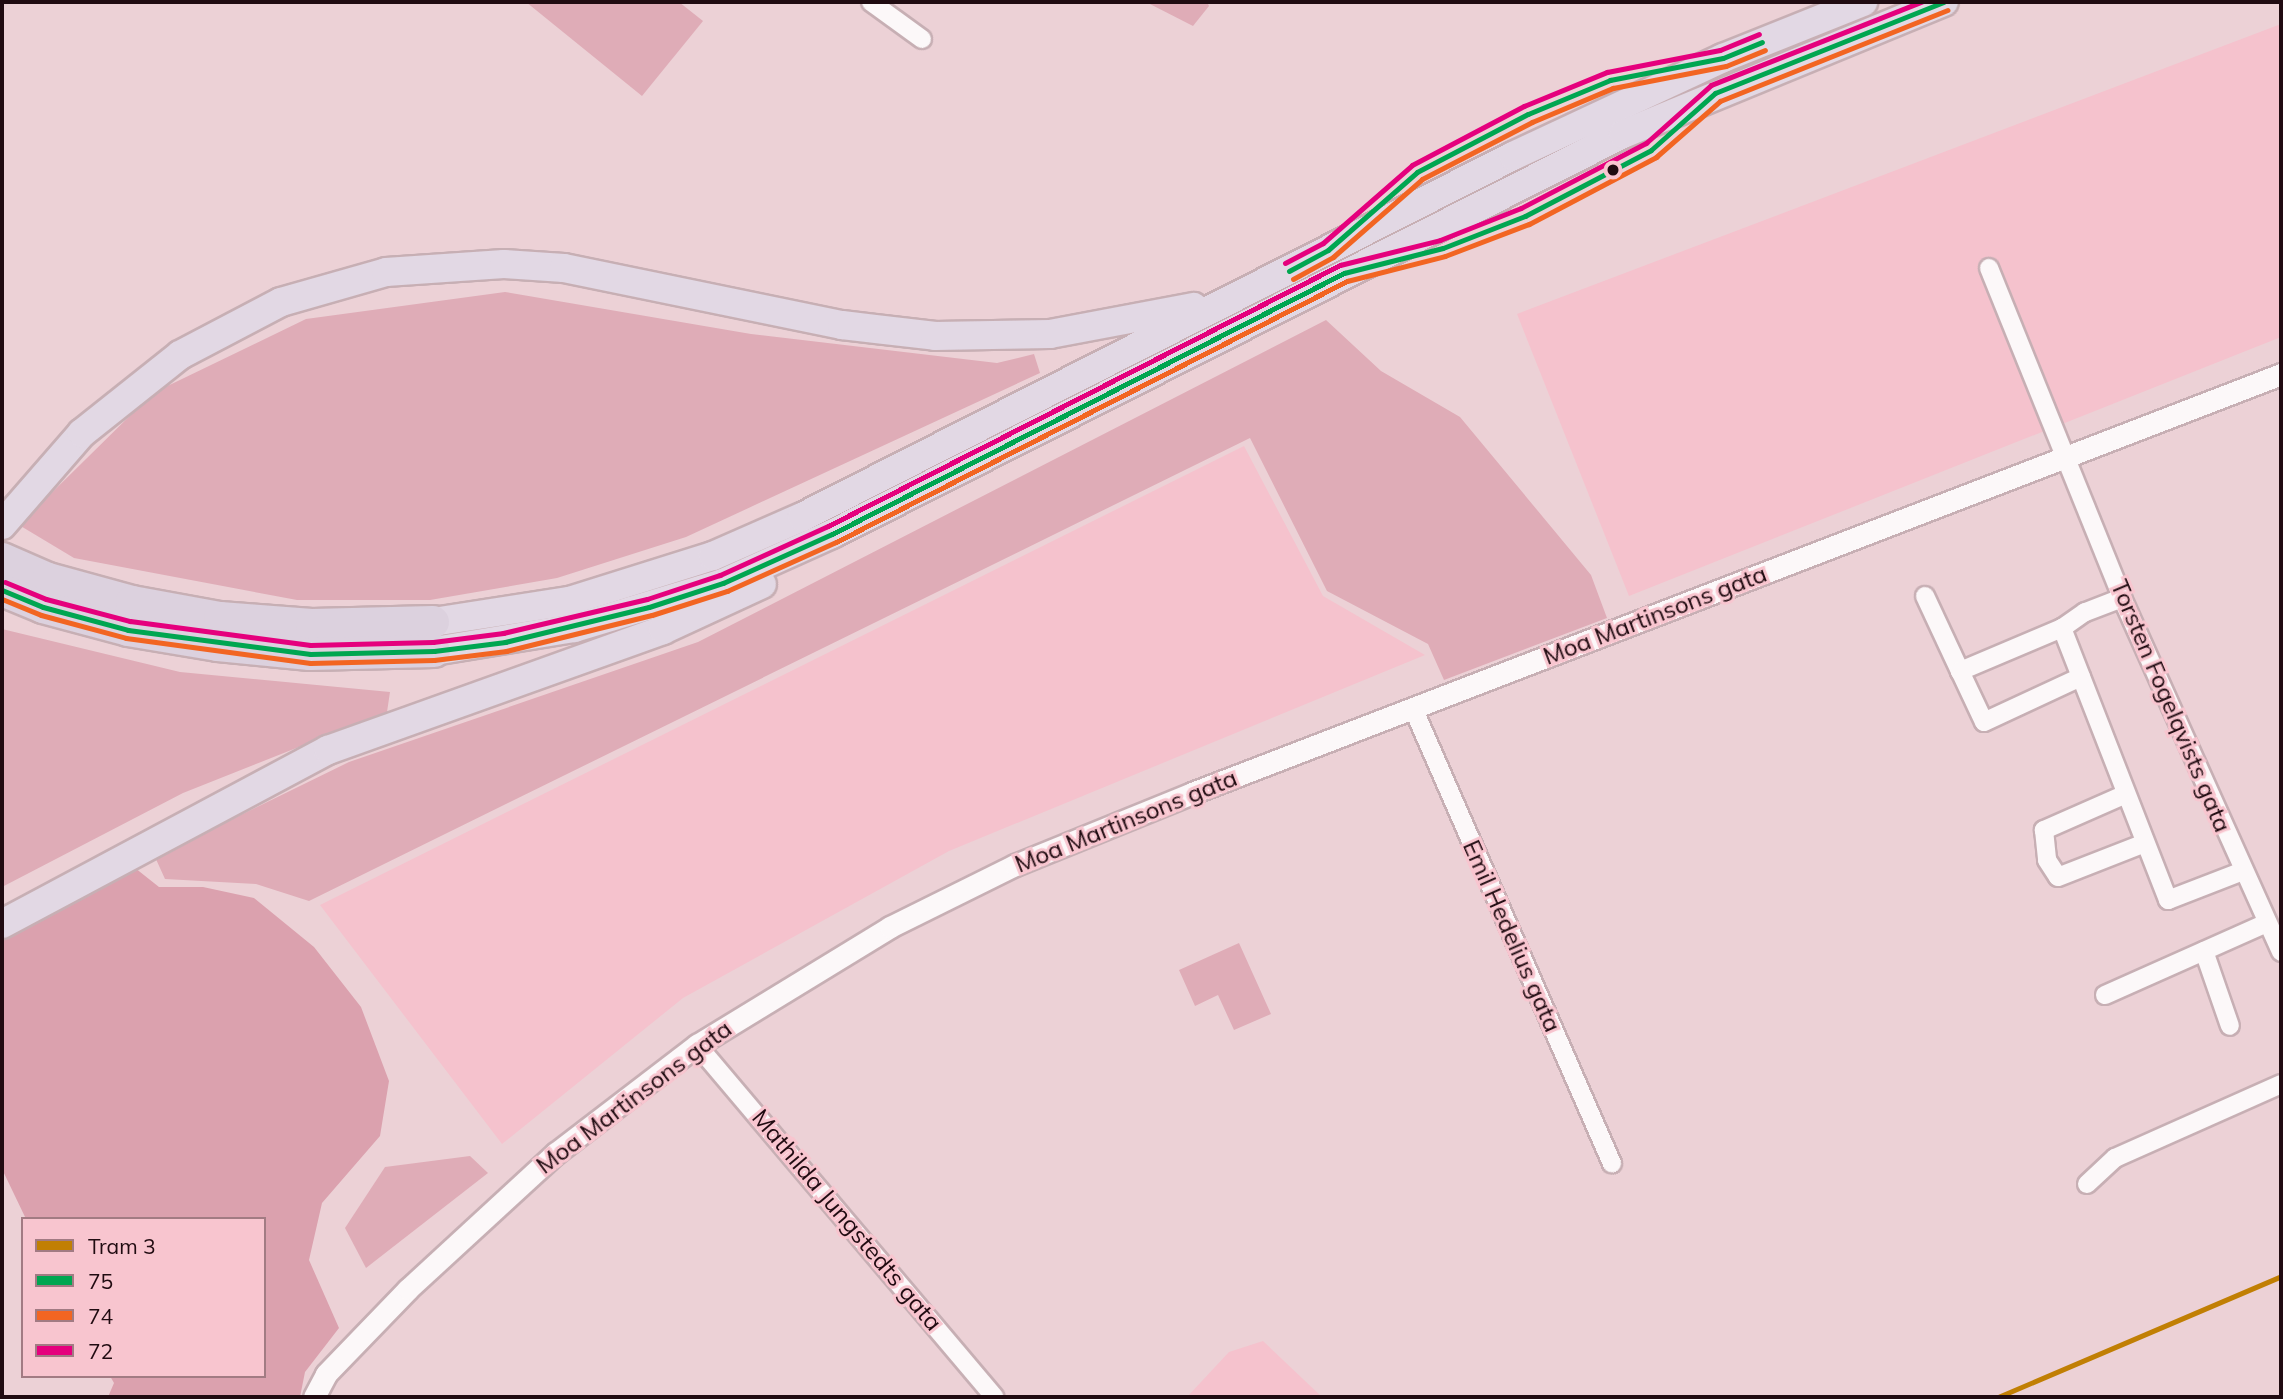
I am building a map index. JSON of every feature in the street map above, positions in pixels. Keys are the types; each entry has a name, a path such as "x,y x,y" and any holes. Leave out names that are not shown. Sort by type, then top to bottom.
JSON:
{"highway":[{"path":"2,559 48,579 120,598 220,618 434,636 569,601 713,556 802,517 1619,105 1863,2"},
{"path":"2,590 43,607 128,630 218,645 310,654 434,636 574,628 649,607 723,583 832,534 1623,134 1944,2"},
{"path":"2,525 31,487 82,433 180,355 281,302 386,272 504,264 564,268 842,325 935,336 994,337 1086,329 1238,296"},
{"path":"2,924 328,750 663,630 761,585 832,534"}],"street":[{"path":"871,2 922,39"},
{"path":"1989,268 2067,457"},
{"name":"Moa Martinsons gata","path":"314,1397 332,1368 473,1226 556,1153 697,1045 878,934 1015,865 1413,708 2281,374"},
{"name":"Torsten Fogelqvists gata","path":"2067,457 2122,598 2281,952"},
{"path":"1925,596 1984,722 2081,677"},
{"path":"1960,671 2062,628 2085,612 2122,598"},
{"path":"2062,628 2168,900 2243,871"},
{"name":"Emil Hedelius gata","path":"1413,708 1612,1163"},
{"path":"2126,794 2044,830 2047,860 2058,877 2145,843"},
{"path":"2105,995 2267,923"},
{"path":"2204,951 2230,1026"},
{"name":"Mathilda Jungstedts gata","path":"697,1045 994,1397"},
{"path":"2087,1184 2115,1158 2281,1084"}],"shaded area":[{"path":"526,2 679,2 703,21 642,96"},
{"path":"1146,2 1207,2 1209,6 1193,26"},
{"path":"2281,24 2281,337 1629,596 1517,314"},
{"path":"505,292 751,334 997,363 1034,354 1040,373 686,537 557,578 430,600 297,600 74,558 19,525 153,393 306,319"},
{"path":"1326,320 1381,371 1460,417 1591,575 1607,618 1444,680 1428,644 1327,591 1250,438 309,901 256,884 165,879 155,857 349,762 698,642"},
{"path":"1244,446 1323,596 1425,655 949,851 683,998 502,1144 320,905"},
{"path":"2,629 180,672 390,692 387,712 183,793 2,887"},
{"path":"130,864 159,887 203,887 254,898 314,947 361,1007 389,1081 380,1136 322,1203 309,1260 339,1328 305,1372 300,1397 108,1397 114,1383 111,1378 266,1378 266,1217 25,1217 2,1169 2,938"},
{"path":"1239,943 1271,1014 1234,1030 1218,995 1195,1006 1179,970"},
{"path":"470,1156 488,1173 366,1268 345,1228 385,1167"},
{"path":"1263,1341 1322,1397 1187,1397 1229,1352"}],"tram line":[{"name":"3","path":"1998,1397 2281,1276"}],"transit line":[{"name":"72","path":"5,582 46,599 130,621 310,645 433,642 503,633 647,599 720,575 828,526 1340,265 1440,240 1521,208 1646,143 1711,85 1921,2"},
{"name":"75","path":"2,590 43,607 128,630 310,654 434,651 505,642 649,607 723,583 832,534 1344,273 1443,248 1525,216 1651,150 1715,93 1944,2"},
{"name":"74","path":"2,599 41,615 126,638 310,663 434,660 506,651 652,615 727,591 836,542 1347,281 1445,256 1529,224 1656,157 1720,101 1947,10"},
{"name":"72","path":"1285,263 1323,243 1412,165 1524,106 1607,72 1720,50 1759,34"},
{"name":"75","path":"1289,271 1328,250 1417,172 1528,114 1610,80 1723,58 1762,42"},
{"name":"74","path":"1293,279 1333,257 1422,179 1532,122 1613,88 1726,66 1765,50"}]}
